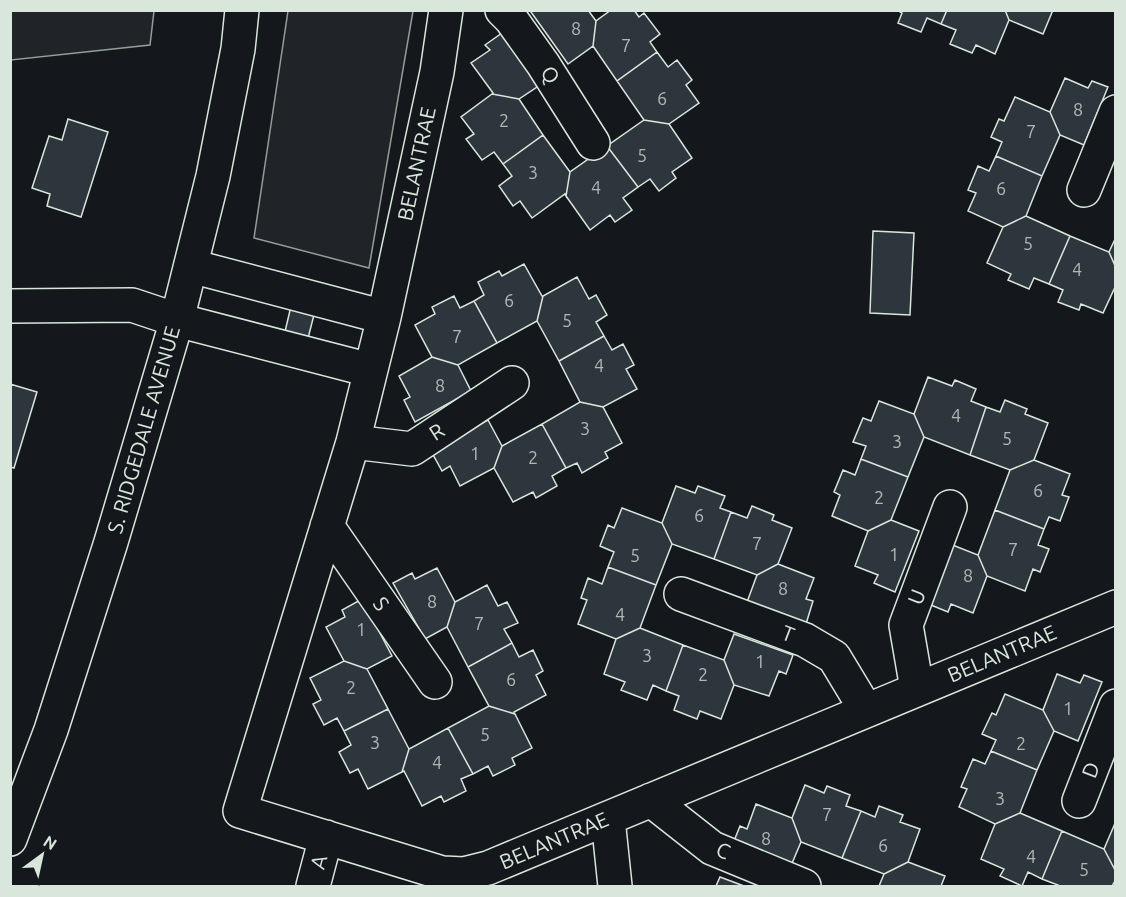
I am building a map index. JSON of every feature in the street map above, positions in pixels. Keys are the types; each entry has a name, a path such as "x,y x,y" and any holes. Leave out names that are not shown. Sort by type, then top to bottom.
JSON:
{"street":[{"name":"S. RIDGEDALE AVENUE","path":"10,839 51,730 111,542 177,320 215,165 238,49 242,10"},
{"name":"BELANTRAE","path":"446,10 437,72 384,317 353,442 240,811 442,873 465,874 488,868 608,819 1116,607"},
{"name":"Q","path":"502,10 543,64 594,142"},
{"path":"1084,190 1116,112"},
{"path":"191,266 384,317"},
{"path":"10,306 132,304 177,320 370,370"},
{"name":"R","path":"353,442 412,448 512,383"},
{"name":"U","path":"916,689 906,625 950,507"},
{"name":"S","path":"327,526 435,682"},
{"name":"T","path":"681,594 805,640 834,657 866,710"},
{"name":"D","path":"1079,801 1116,706"},
{"name":"C","path":"651,800 712,848 804,886"},
{"path":"608,819 615,886"},
{"name":"A","path":"313,886 326,837"}],"shaded area":[{"path":"11,10 154,11 150,45 11,60"},
{"path":"288,11 413,11 369,268 254,238"}],"building":[{"path":"533,10 588,10 596,21 593,46 568,64 531,12"},
{"path":"611,10 634,10 639,17 644,13 660,34 650,42 657,52 617,81 593,46 596,21"},
{"path":"897,10 947,10 941,24 927,18 921,32 898,23 902,13"},
{"path":"947,10 1005,10 1009,20 995,54 976,45 972,53 950,44 956,30 941,24"},
{"path":"1005,10 1053,10 1043,34 1009,20"},
{"path":"502,33 540,85 519,99 492,94 471,63 490,50 485,45"},
{"path":"657,52 668,67 677,60 692,80 686,85 699,103 669,124 644,120 617,81"},
{"path":"1065,78 1088,88 1092,81 1108,87 1084,145 1060,135 1050,112"},
{"path":"492,94 519,99 543,135 503,164 494,152 482,160 466,139 474,134 461,117"},
{"path":"1015,97 1050,112 1060,135 1042,176 996,156 1002,142 991,137 999,119 1004,121"},
{"path":"68,119 108,132 81,217 47,206 50,194 32,188 49,136 62,140"},
{"path":"644,120 669,124 692,158 672,172 676,178 659,191 650,179 638,187 607,146"},
{"path":"543,135 570,172 566,196 565,194 532,218 520,201 513,206 499,186 512,176 503,164"},
{"path":"607,146 638,187 623,198 632,210 615,222 610,215 590,230 566,196 570,172"},
{"path":"996,156 1042,176 1026,216 1003,227 968,211 976,193 968,190 978,166 989,171"},
{"path":"1026,216 1070,236 1049,284 1034,278 1029,289 1008,280 1011,274 987,263 1003,227"},
{"path":"873,231 914,233 910,315 870,313"},
{"path":"1070,236 1109,252 1116,268 1116,285 1103,313 1081,304 1079,310 1058,302 1063,290 1049,284"},
{"path":"1116,237 1116,268 1109,252"},
{"path":"524,264 543,296 537,321 497,343 474,301 484,295 478,282 499,271 502,276"},
{"path":"577,277 589,299 596,295 607,315 596,322 604,336 559,361 537,321 543,296"},
{"path":"454,296 460,308 474,301 497,343 458,365 432,357 415,325 435,314 432,307"},
{"path":"292,302 316,307 306,346 283,340"},
{"path":"604,336 612,350 623,344 634,365 626,369 637,389 603,407 580,402 559,361"},
{"path":"432,357 458,365 471,391 415,422 404,400 410,397 399,376"},
{"path":"928,377 952,386 955,380 976,389 971,401 986,407 970,455 924,437 914,414"},
{"path":"10,384 37,392 14,468 10,467"},
{"path":"1005,400 1027,409 1025,414 1048,423 1034,460 1010,470 970,455 986,407 1000,412"},
{"path":"879,401 914,414 924,437 908,477 861,459 866,446 853,442 863,418 871,421"},
{"path":"580,402 603,407 622,443 605,452 608,458 582,473 577,463 566,468 542,424"},
{"path":"488,420 502,446 494,468 460,486 450,466 442,471 431,451"},
{"path":"542,424 566,468 552,476 557,486 536,498 533,492 513,502 494,468 502,446"},
{"path":"861,459 908,477 891,520 868,531 832,516 840,495 834,492 843,470 855,475"},
{"path":"1034,460 1070,474 1062,495 1069,497 1060,521 1049,517 1044,529 995,510 1010,470"},
{"path":"676,486 695,493 698,486 725,496 720,508 731,512 714,559 672,544 662,523"},
{"path":"752,506 774,515 772,520 792,528 778,564 757,575 714,559 731,512 747,518"},
{"path":"622,508 662,523 672,544 656,585 608,567 614,552 600,546 608,525 614,528"},
{"path":"995,510 1044,529 1038,545 1049,549 1040,572 1033,569 1025,591 987,576 978,555"},
{"path":"891,520 919,531 895,592 874,583 878,575 855,566 868,531"},
{"path":"950,544 978,555 987,576 973,613 951,604 948,612 926,603"},
{"path":"778,564 814,578 806,599 813,601 806,624 747,602 757,575"},
{"path":"608,567 656,585 640,628 616,639 578,624 587,600 581,598 588,578 602,584"},
{"path":"437,568 455,602 447,627 425,639 393,583 412,573 415,579"},
{"path":"487,585 498,606 507,602 518,623 504,629 512,643 468,667 447,627 455,602"},
{"path":"362,599 392,656 367,669 344,661 326,627 345,617 342,610"},
{"path":"640,628 683,645 666,691 653,685 647,700 621,690 625,682 604,674 616,639"},
{"path":"734,634 793,655 786,674 779,671 769,696 734,685 724,660"},
{"path":"512,643 519,657 533,650 543,671 536,675 546,695 514,712 515,714 489,706 468,667"},
{"path":"683,645 724,660 734,685 721,719 700,711 697,719 674,710 679,696 666,691"},
{"path":"344,661 367,669 388,709 344,731 337,718 324,725 313,704 321,700 310,678"},
{"path":"1057,674 1080,683 1084,675 1102,682 1078,741 1054,731 1043,710"},
{"path":"1005,694 1043,710 1054,731 1037,770 991,751 996,740 982,734 992,713 996,715"},
{"path":"489,706 515,714 532,748 512,758 515,765 493,776 488,766 473,774 448,728"},
{"path":"388,709 409,749 402,772 368,789 358,769 350,773 339,752 351,745 344,731"},
{"path":"448,728 473,774 461,779 466,791 444,802 441,796 422,806 404,771 402,772 409,749"},
{"path":"991,751 1037,770 1020,813 995,824 959,807 967,789 961,787 973,759 985,764"},
{"path":"805,785 824,793 827,786 850,795 846,806 861,811 842,858 801,842 792,818"},
{"path":"756,804 792,818 801,842 790,868 732,846 740,826 747,829"},
{"path":"879,806 903,815 900,822 920,829 908,862 884,874 842,858 861,811 875,817"},
{"path":"1020,813 1062,831 1042,879 1028,872 1022,886 1000,876 1004,869 981,859 995,824"},
{"path":"1116,821 1116,872 1104,849"},
{"path":"1062,831 1104,849 1116,872 1116,879 1112,886 1057,886 1042,879"},
{"path":"908,862 945,876 941,886 879,886 884,874"},
{"path":"720,877 744,886 716,886"}]}
